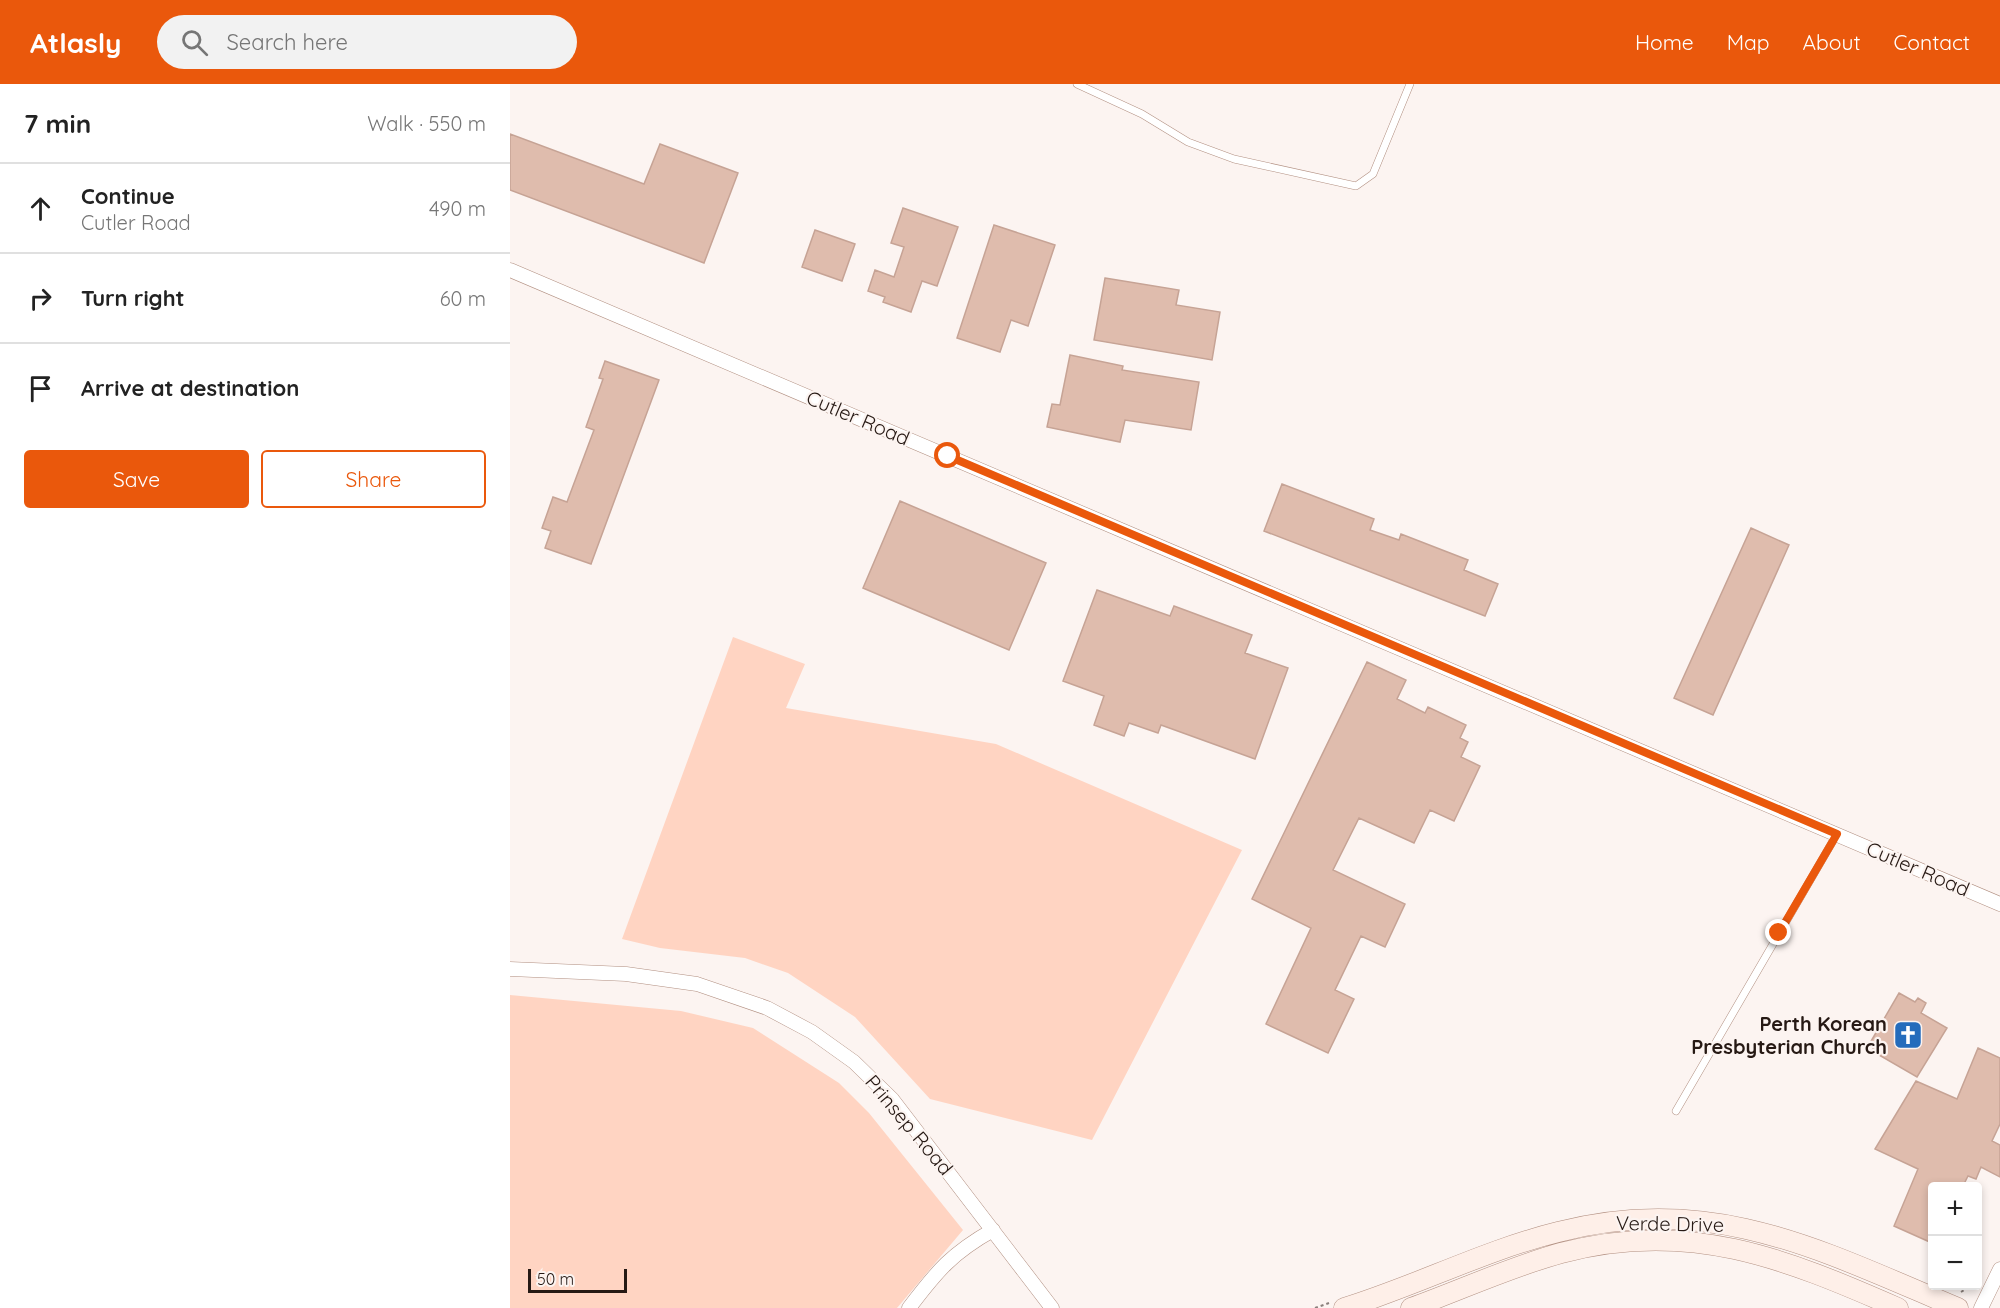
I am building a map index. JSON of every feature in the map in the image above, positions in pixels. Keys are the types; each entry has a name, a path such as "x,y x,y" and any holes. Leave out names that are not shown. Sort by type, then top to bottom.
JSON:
{"main road":[{"name":"Verde Drive","path":"1344,1308 1547,1235 1598,1224 1638,1219 1705,1221 1781,1236 1958,1308"},
{"name":"Verde Drive","path":"1411,1308 1560,1253 1612,1243 1662,1240 1713,1244 1766,1255 1817,1273 1898,1308"}],"street":[{"name":"Cutler Road","path":"510,270 2000,904"},
{"name":"Prinsep Road","path":"510,969 626,974 673,979 743,998 790,1019 834,1046 874,1080 908,1119 1052,1308"},
{"path":"909,1308 931,1279 959,1250 993,1230"},
{"path":"1981,1308 2000,1269"}],"lane":[{"path":"1077,84 1142,114 1188,142 1234,159 1356,186 1372,174 1410,84"},
{"path":"1676,1111 1837,834"}],"shaded area":[{"path":"733,637 805,664 786,708 996,744 1242,850 1092,1140 930,1099 855,1017 788,973 745,958 660,948 622,939"},
{"path":"510,995 681,1011 753,1028 839,1083 869,1113 963,1230 897,1308 510,1308"}],"building":[{"path":"510,134 644,184 660,144 738,173 704,263 510,190"},
{"path":"903,208 958,227 937,286 922,281 911,312 883,302 885,297 868,291 875,270 894,277 904,247 891,243"},
{"path":"994,225 1055,245 1028,326 1011,320 1000,352 957,338"},
{"path":"815,230 855,244 842,281 802,267"},
{"path":"1105,278 1179,290 1176,305 1220,312 1212,360 1094,340"},
{"path":"1070,355 1123,366 1122,370 1199,382 1191,430 1125,420 1120,442 1047,427 1052,404 1060,405"},
{"path":"605,361 659,380 591,564 545,548 551,531 542,528 553,497 567,502 594,430 586,427 603,379 599,378"},
{"path":"1282,484 1374,519 1370,530 1399,540 1401,534 1468,560 1464,570 1498,584 1485,616 1264,531"},
{"path":"900,501 1046,563 1009,650 863,588"},
{"path":"1751,528 1789,545 1713,715 1674,698"},
{"path":"1097,590 1170,616 1174,606 1252,635 1245,653 1288,668 1255,759 1161,725 1158,733 1129,723 1124,736 1094,725 1104,696 1063,681"},
{"path":"1367,662 1406,680 1397,699 1425,713 1428,707 1466,725 1460,738 1468,742 1461,757 1480,766 1454,821 1430,810 1414,843 1359,818 1333,870 1405,904 1385,947 1361,936 1335,990 1354,999 1328,1053 1266,1024 1311,928 1252,899"},
{"name":"Perth Korean Presbyterian Church","path":"1899,993 1915,1002 1918,998 1926,1003 1921,1013 1947,1028 1917,1077 1872,1051 1875,1045 1870,1043"},
{"path":"1978,1048 2000,1058 2000,1124 1992,1141 2000,1145 2000,1177 1981,1167 1976,1179 1968,1176 1965,1182 1928,1182 1928,1241 1894,1226 1918,1169 1875,1149 1916,1081 1957,1099"}],"place":[{"name":"Perth Korean Presbyterian Church","path":"1908,1035"}],"route":[{"path":"948,456 1837,834 1779,933"}]}
